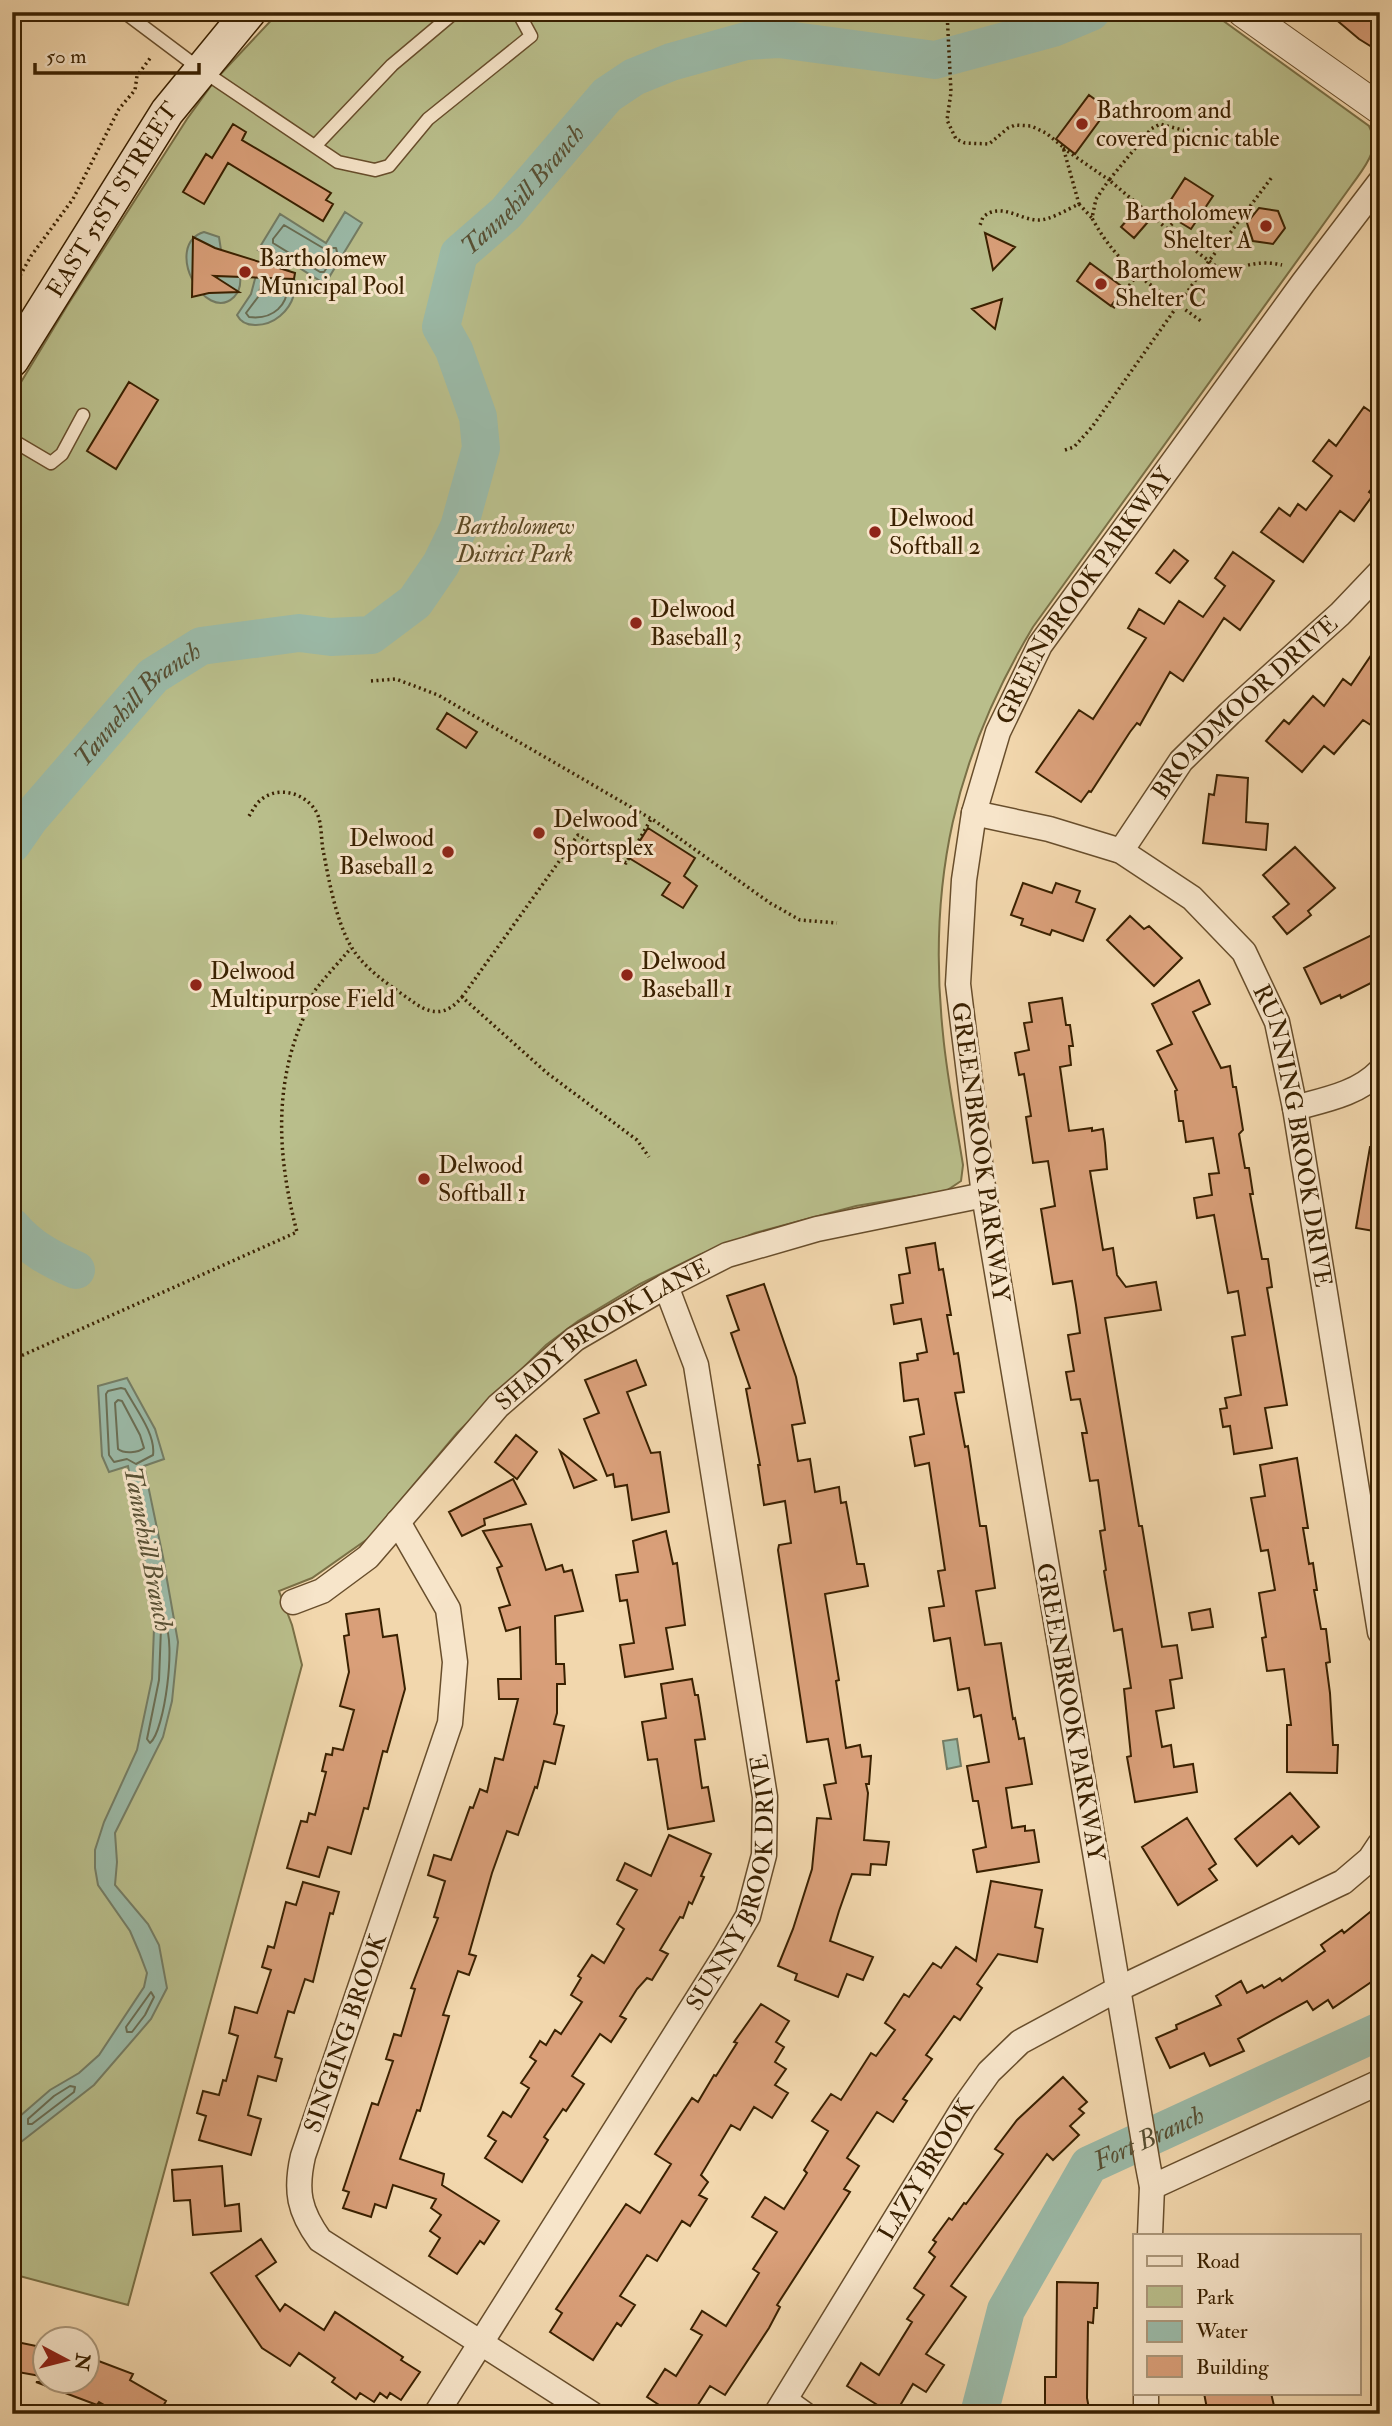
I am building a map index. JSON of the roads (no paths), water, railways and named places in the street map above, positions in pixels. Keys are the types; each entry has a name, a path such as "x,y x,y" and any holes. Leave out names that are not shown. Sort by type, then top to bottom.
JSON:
{"main road":[{"name":"EAST 51ST STREET","path":"12,360 167,112 249,12"}],"street":[{"path":"1243,12 1380,109"},
{"name":"GREENBROOK PARKWAY","path":"1150,2234 1150,2176 984,1195 958,984 964,880 974,813 998,732 1040,645 1287,305 1380,182"},
{"name":"BROADMOOR DRIVE","path":"1121,851 1181,761 1340,614 1380,572"},
{"name":"RUNNING BROOK DRIVE","path":"974,813 1049,829 1121,851 1192,898 1244,952 1277,1022 1295,1108 1380,1632"},
{"path":"1295,1108 1344,1094 1373,1078 1380,1071"},
{"name":"SHADY BROOK LANE","path":"293,1602 322,1591 368,1557 498,1406 575,1339 666,1286 727,1255 817,1229 984,1195"},
{"name":"SUNNY BROOK DRIVE","path":"436,2414 732,1944 748,1916 764,1855 765,1797 696,1365 666,1286"},
{"name":"SINGING BROOK","path":"398,1522 448,1609 455,1662 450,1723 303,2155 298,2179 300,2201 307,2223 320,2240 592,2414"},
{"path":"1118,1989 1343,1882 1370,1859 1380,1844"},
{"name":"LAZY BROOK","path":"789,2409 964,2107 989,2072 1020,2042 1118,1989"},
{"path":"1150,2176 1380,2082"},
{"path":"1146,2394 1146,2414"}],"lane":[{"path":"124,12 200,69 338,162 376,170 389,166 428,118 531,36 518,12"},
{"path":"315,146 392,65 455,12"},
{"path":"12,440 51,463 62,454 83,415"}],"water":[{"path":"345,212 362,223 325,284 271,250 258,250 280,214 326,243"},
{"path":"204,232 219,237 221,250 240,276 238,292 223,303 211,300 201,292 192,280 187,266 187,252 192,240"},
{"path":"271,265 284,268 292,275 294,295 289,306 269,323 244,323 237,315 251,294 256,275"},
{"path":"127,1378 155,1429 164,1459 144,1466 178,1642 172,1701 163,1737 115,1833 115,1885 148,1924 159,1945 167,1988 151,2019 94,2085 12,2149 12,2123 50,2090 79,2073 99,2055 144,1987 147,1973 130,1931 98,1885 95,1868 95,1850 104,1822 137,1750 152,1679 155,1603 145,1565 128,1466 109,1472 102,1456 98,1386"},
{"path":"957,1739 961,1766 947,1769 943,1741"}],"waterway":[{"name":"Tannehill Branch","path":"12,844 30,818 153,676 201,646 299,633 331,637 371,635 415,602 441,564 459,527 481,448 478,417 454,350 441,327 459,254 506,213 607,95 634,77 671,62 746,41 779,39 935,60 1053,28 1091,12"},
{"name":"Tannehill Branch","path":"12,1227 42,1253 76,1270"},
{"name":"Fort Branch","path":"979,2414 1006,2310 1089,2165 1380,2031"}],"place":[{"name":"Bathroom and covered picnic table","path":"1082,124"},
{"name":"Bartholomew Shelter A","path":"1266,226"},
{"name":"Bartholomew Municipal Pool","path":"245,272"},
{"name":"Bartholomew Shelter C","path":"1101,284"},
{"name":"Delwood Softball 2","path":"875,532"},
{"name":"Delwood Baseball 3","path":"636,623"},
{"name":"Delwood Sportsplex","path":"539,833"},
{"name":"Delwood Baseball 2","path":"448,852"},
{"name":"Delwood Baseball 1","path":"627,975"},
{"name":"Delwood Multipurpose Field","path":"196,985"},
{"name":"Delwood Softball 1","path":"424,1179"}],"park label":[{"name":"Bartholomew District Park","path":"515,540"}]}
